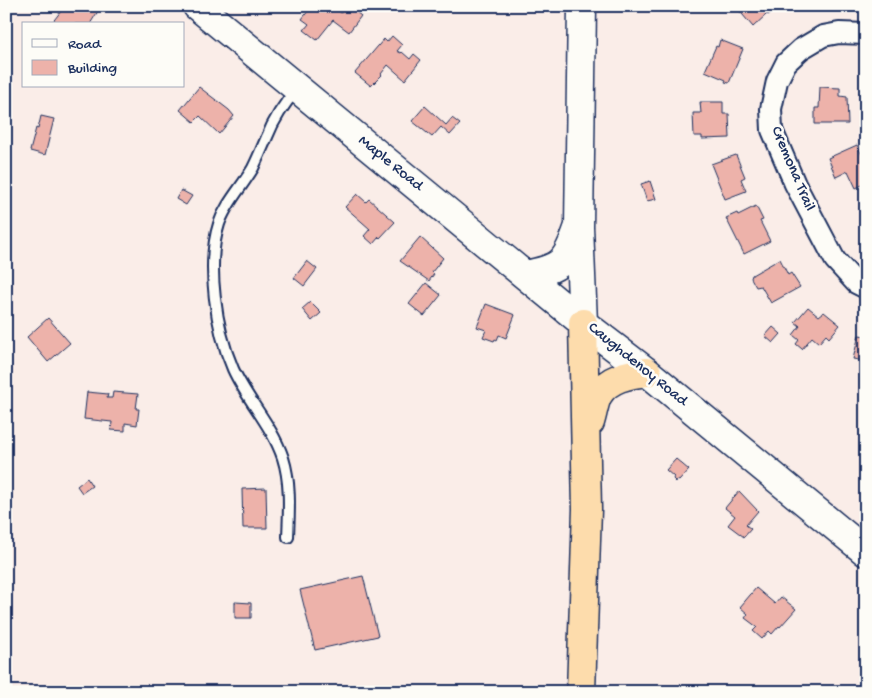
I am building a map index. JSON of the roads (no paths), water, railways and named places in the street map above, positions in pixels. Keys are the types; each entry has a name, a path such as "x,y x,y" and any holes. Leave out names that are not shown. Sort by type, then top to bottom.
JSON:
{"highway":[{"path":"581,692 587,509 584,323"},
{"path":"586,435 598,394 613,380 630,374 647,372"}],"street":[{"name":"Maple Road","path":"197,6 584,323"},
{"name":"Caughdenoy Road","path":"582,6 579,227 584,323 647,372 866,552"},
{"name":"Cremona Trail","path":"866,34 838,33 823,36 801,49 786,63 777,81 771,109 772,130 795,184 835,260 856,283 866,288"},
{"path":"525,274 546,271 559,264 570,254 579,227"}],"lane":[{"path":"288,537 288,482 283,459 270,429 233,369 222,338 213,269 214,250 220,223 230,203 252,169 281,110 297,89"}]}
